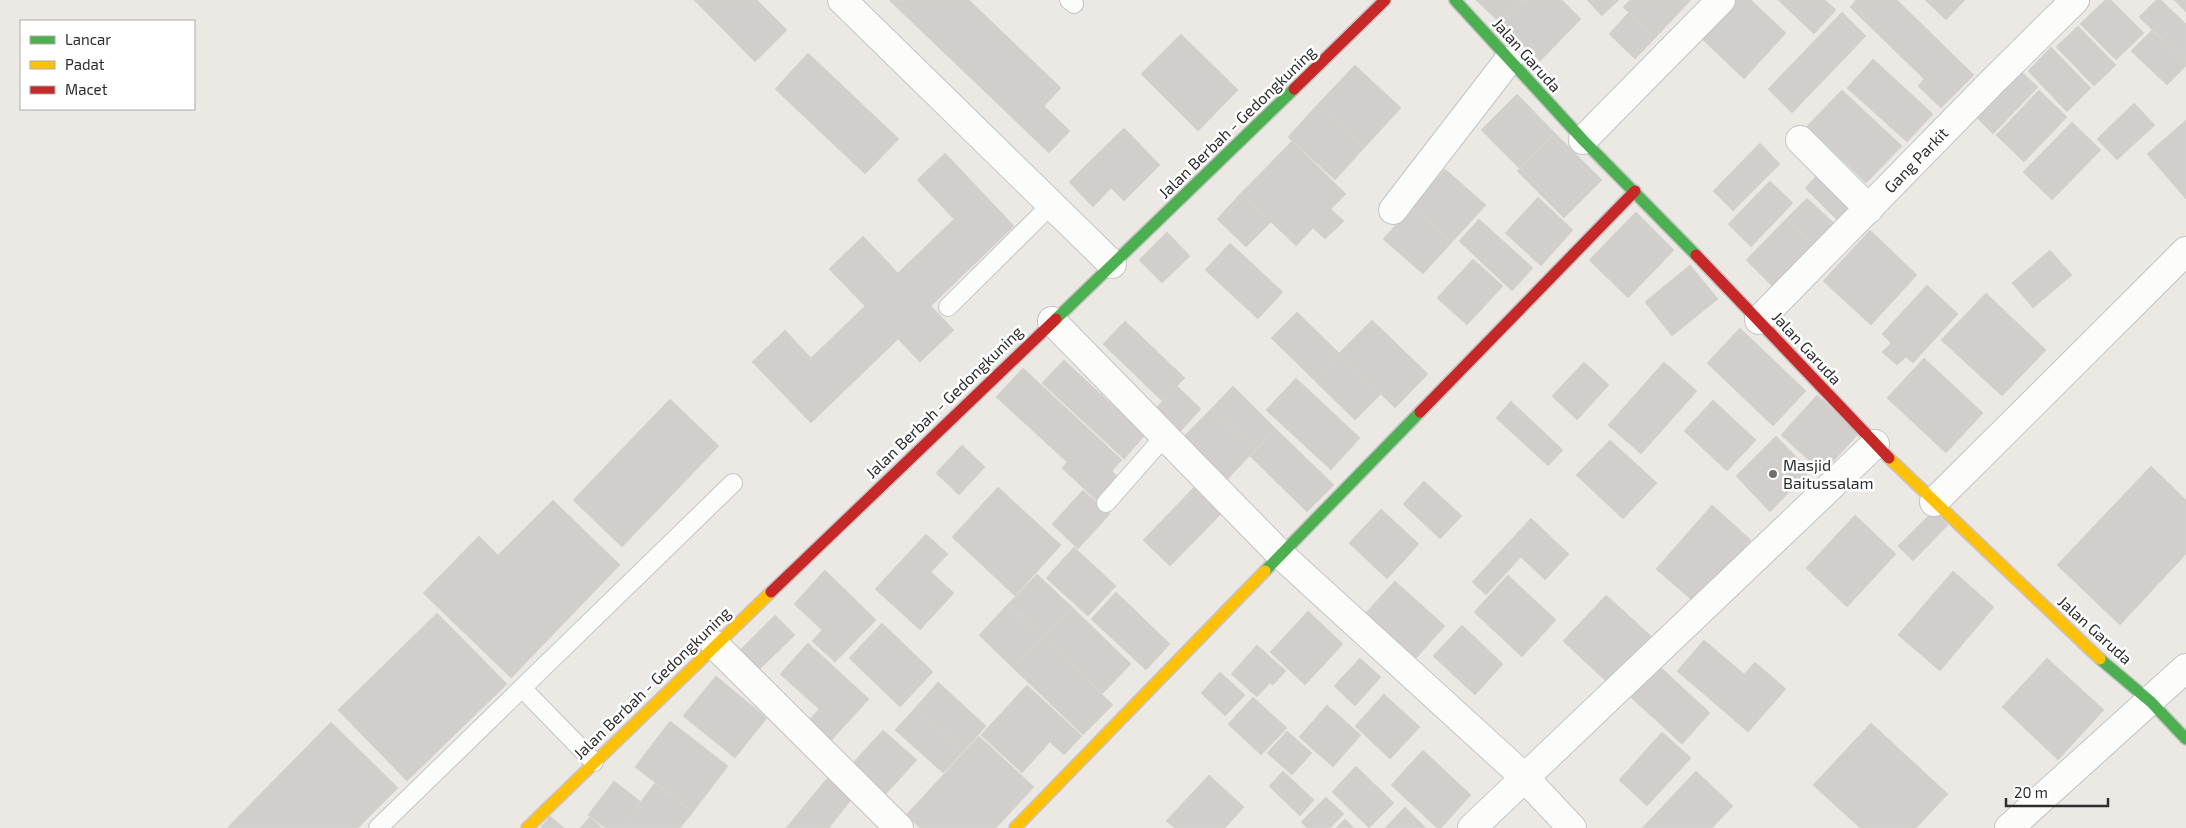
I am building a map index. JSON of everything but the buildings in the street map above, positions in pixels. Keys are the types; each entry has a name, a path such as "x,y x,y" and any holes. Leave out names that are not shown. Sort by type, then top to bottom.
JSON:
{"street":[{"path":"842,0 1112,264"},
{"name":"Jalan Berbah - Gedongkuning","path":"527,828 715,644 1220,163 1385,0"},
{"name":"Jalan Garuda","path":"1455,0 1508,61 1759,320 1875,444 2093,653 2151,702 2186,739"},
{"path":"1583,140 1721,0"},
{"name":"Gang Parkit","path":"1759,320 2074,0"},
{"path":"1393,210 1508,61"},
{"path":"1800,140 1869,208"},
{"path":"1015,828 1634,191"},
{"path":"1934,502 2186,251"},
{"path":"1052,321 1164,438 1281,555 1524,777 1572,828"},
{"path":"1472,828 1875,444"},
{"path":"715,644 899,828"},
{"path":"2009,828 2151,702 2186,668"}],"lane":[{"path":"948,307 1051,205"},
{"path":"1106,503 1164,438"},
{"path":"378,828 733,483"},
{"path":"522,688 594,762"}],"traffic: fast":[{"path":"1455,0 1583,140 1696,255"},
{"path":"1056,319 1294,89"},
{"path":"1265,571 1420,412"},
{"path":"2100,659 2151,702 2186,739"}],"traffic: slow":[{"path":"1889,458 2100,659"},
{"path":"1015,828 1265,571"},
{"path":"527,828 771,592"}],"traffic: jam":[{"path":"1294,89 1385,0"},
{"path":"1420,412 1635,191"},
{"path":"1696,255 1889,458"},
{"path":"771,592 1056,319"}],"place":[{"name":"Masjid Baitussalam","path":"1773,474"}]}
